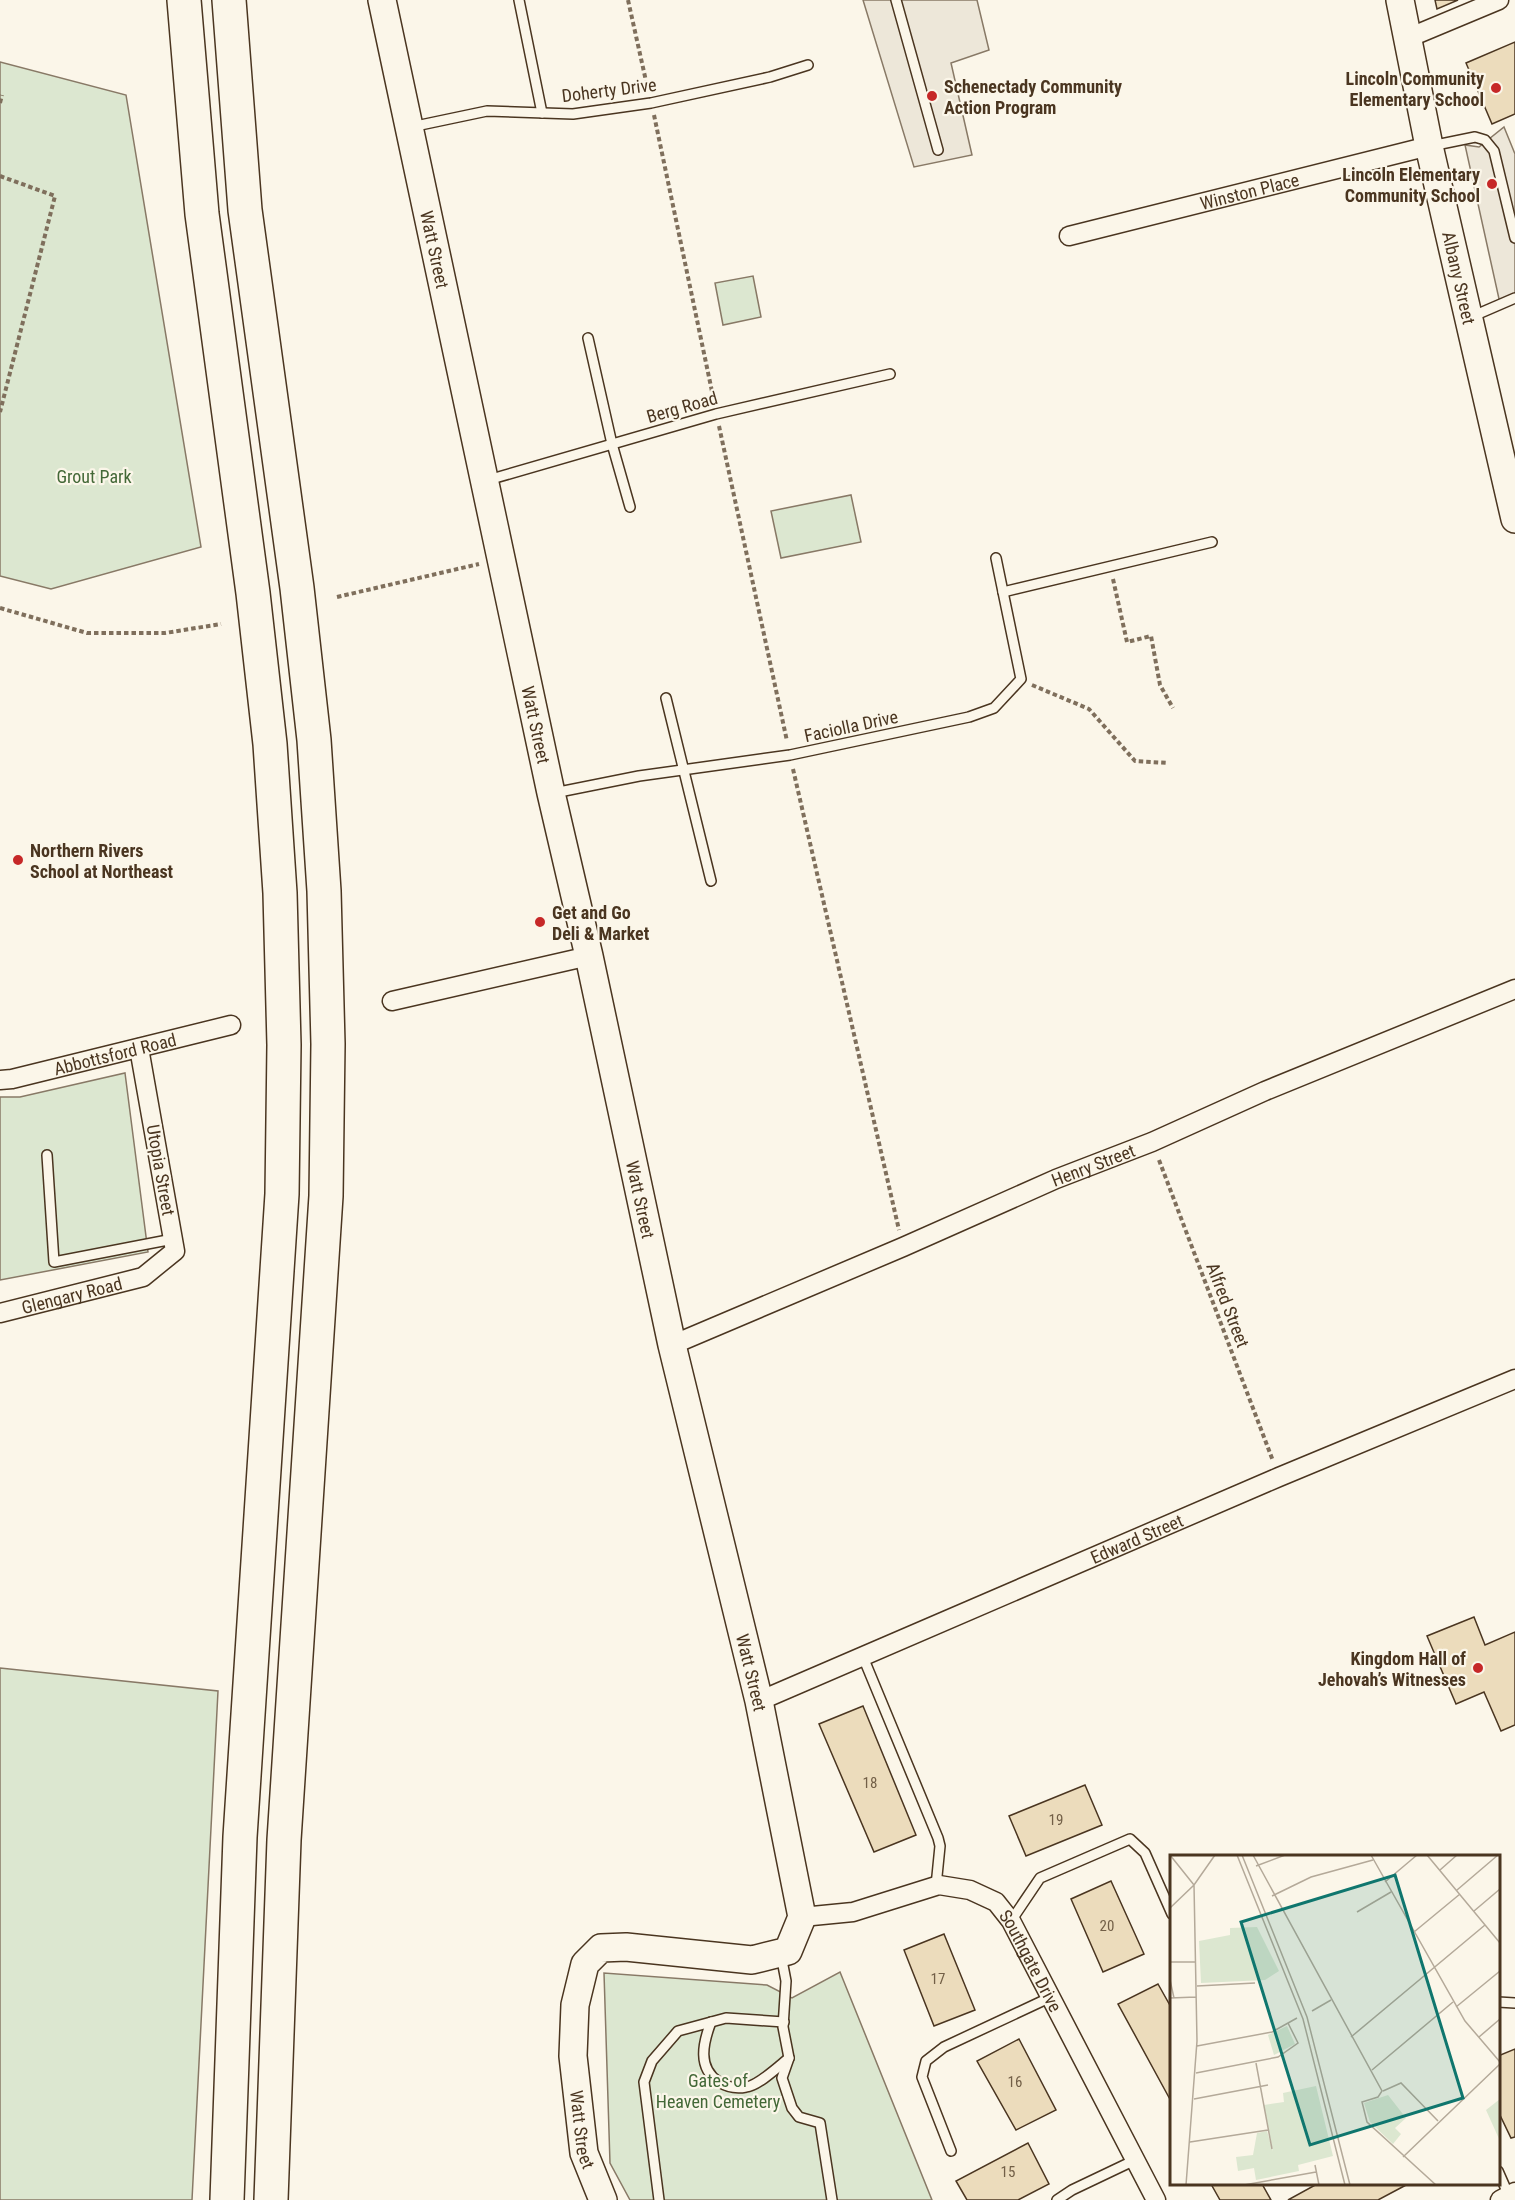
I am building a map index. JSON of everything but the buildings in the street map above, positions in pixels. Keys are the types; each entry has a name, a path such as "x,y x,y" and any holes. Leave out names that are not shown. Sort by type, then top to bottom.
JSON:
{"highway":[{"path":"184,0 202,214 253,593 270,744 280,893 284,1034 282,1194 240,1837 227,2200"},
{"path":"229,0 245,210 297,588 314,740 324,891 328,1044 326,1196 284,1839 271,2200"}],"street":[{"name":"Watt Street","path":"382,0 411,127 551,794 589,956 672,1344 759,1701 802,1917"},
{"name":"Albany Street","path":"1400,0 1429,146 1515,519"},
{"path":"1408,38 1499,0"},
{"name":"Winston Place","path":"1069,236 1429,146"},
{"path":"392,1001 589,956"},
{"name":"Henry Street","path":"672,1344 903,1247 1056,1179 1152,1142 1265,1091 1515,989"},
{"name":"Abbottsford Road","path":"0,1080 12,1079 231,1025"},
{"name":"Utopia Street","path":"139,1048 176,1251 143,1277"},
{"name":"Glengary Road","path":"0,1313 143,1277"},
{"name":"Edward Street","path":"759,1701 1279,1477 1515,1379"},
{"name":"Southgate Drive","path":"802,1917 853,1912 936,1886 970,1890 996,1902 1011,1921 1156,2200"},
{"path":"780,1953 788,1951 802,1917"},
{"name":"Watt Street","path":"603,2200 584,2153 573,2056 575,2005 585,1964 601,1948 626,1947 752,1960 780,1953"}],"lane":[{"path":"519,0 542,113"},
{"path":"896,0 938,150"},
{"name":"Doherty Drive","path":"411,127 487,111 573,114 651,103 770,77 808,65"},
{"path":"1429,146 1475,137 1485,140 1494,151 1515,238"},
{"path":"1469,318 1515,298"},
{"path":"588,338 612,444 630,507"},
{"name":"Berg Road","path":"485,481 717,414 890,374"},
{"path":"1003,592 1212,542"},
{"path":"996,558 1021,679"},
{"name":"Faciolla Drive","path":"551,794 639,776 790,755 969,717 994,708 1021,679"},
{"path":"666,698 711,880"},
{"path":"47,1155 54,1262 173,1239"},
{"path":"863,1657 938,1838 940,1846 936,1886"},
{"path":"1011,1921 1040,1878 1130,1839 1145,1853 1170,1909"},
{"path":"780,1953 786,1981 784,2022 789,2058 782,2078 792,2108 798,2117 820,2123 832,2200"},
{"path":"951,2151 922,2077 926,2061 944,2047 1051,1997"},
{"path":"1500,2002 1515,2003"},
{"path":"659,2200 644,2082 652,2061 678,2031 726,2018 784,2022"},
{"path":"711,2022 705,2038 703,2059 710,2076 727,2086 748,2088 789,2058"},
{"path":"1058,2200 1072,2190 1135,2160"},
{"path":"1500,2176 1508,2196"}],"path":[{"path":"628,0 790,755 903,1247"},
{"path":"0,103 2,95"},
{"path":"0,176 55,196 0,412"},
{"path":"337,597 501,559"},
{"path":"1110,567 1127,642 1151,636 1160,686 1173,708"},
{"path":"0,608 87,633 165,633 221,624"},
{"path":"1021,679 1038,689 1089,709 1135,761 1168,763"},
{"name":"Alfred Street","path":"1152,1142 1279,1477"}],"green space":[{"name":"Grout Park","path":"0,62 126,95 201,547 51,589 0,576"},
{"path":"753,276 761,317 723,325 715,283"},
{"path":"851,495 861,542 781,558 771,511"},
{"path":"125,1073 148,1252 0,1280 0,1097 20,1097"},
{"path":"0,1668 218,1691 192,2200 0,2200"},
{"name":"Gates of Heaven Cemetery","path":"840,1972 932,2200 630,2200 610,2163 604,1973 767,1985 792,1998"}],"shaded area":[{"path":"863,0 977,0 989,50 951,63 972,155 914,167"},
{"path":"1504,127 1515,154 1515,302 1501,308 1465,145 1479,147"}],"place":[{"name":"Lincoln Community Elementary School","path":"1496,88"},
{"name":"Schenectady Community Action Program","path":"932,96"},
{"name":"Lincoln Elementary Community School","path":"1492,184"},
{"name":"Northern Rivers School at Northeast","path":"18,860"},
{"name":"Get and Go Deli & Market","path":"540,922"},
{"name":"Kingdom Hall of Jehovah’s Witnesses","path":"1478,1668"}]}
